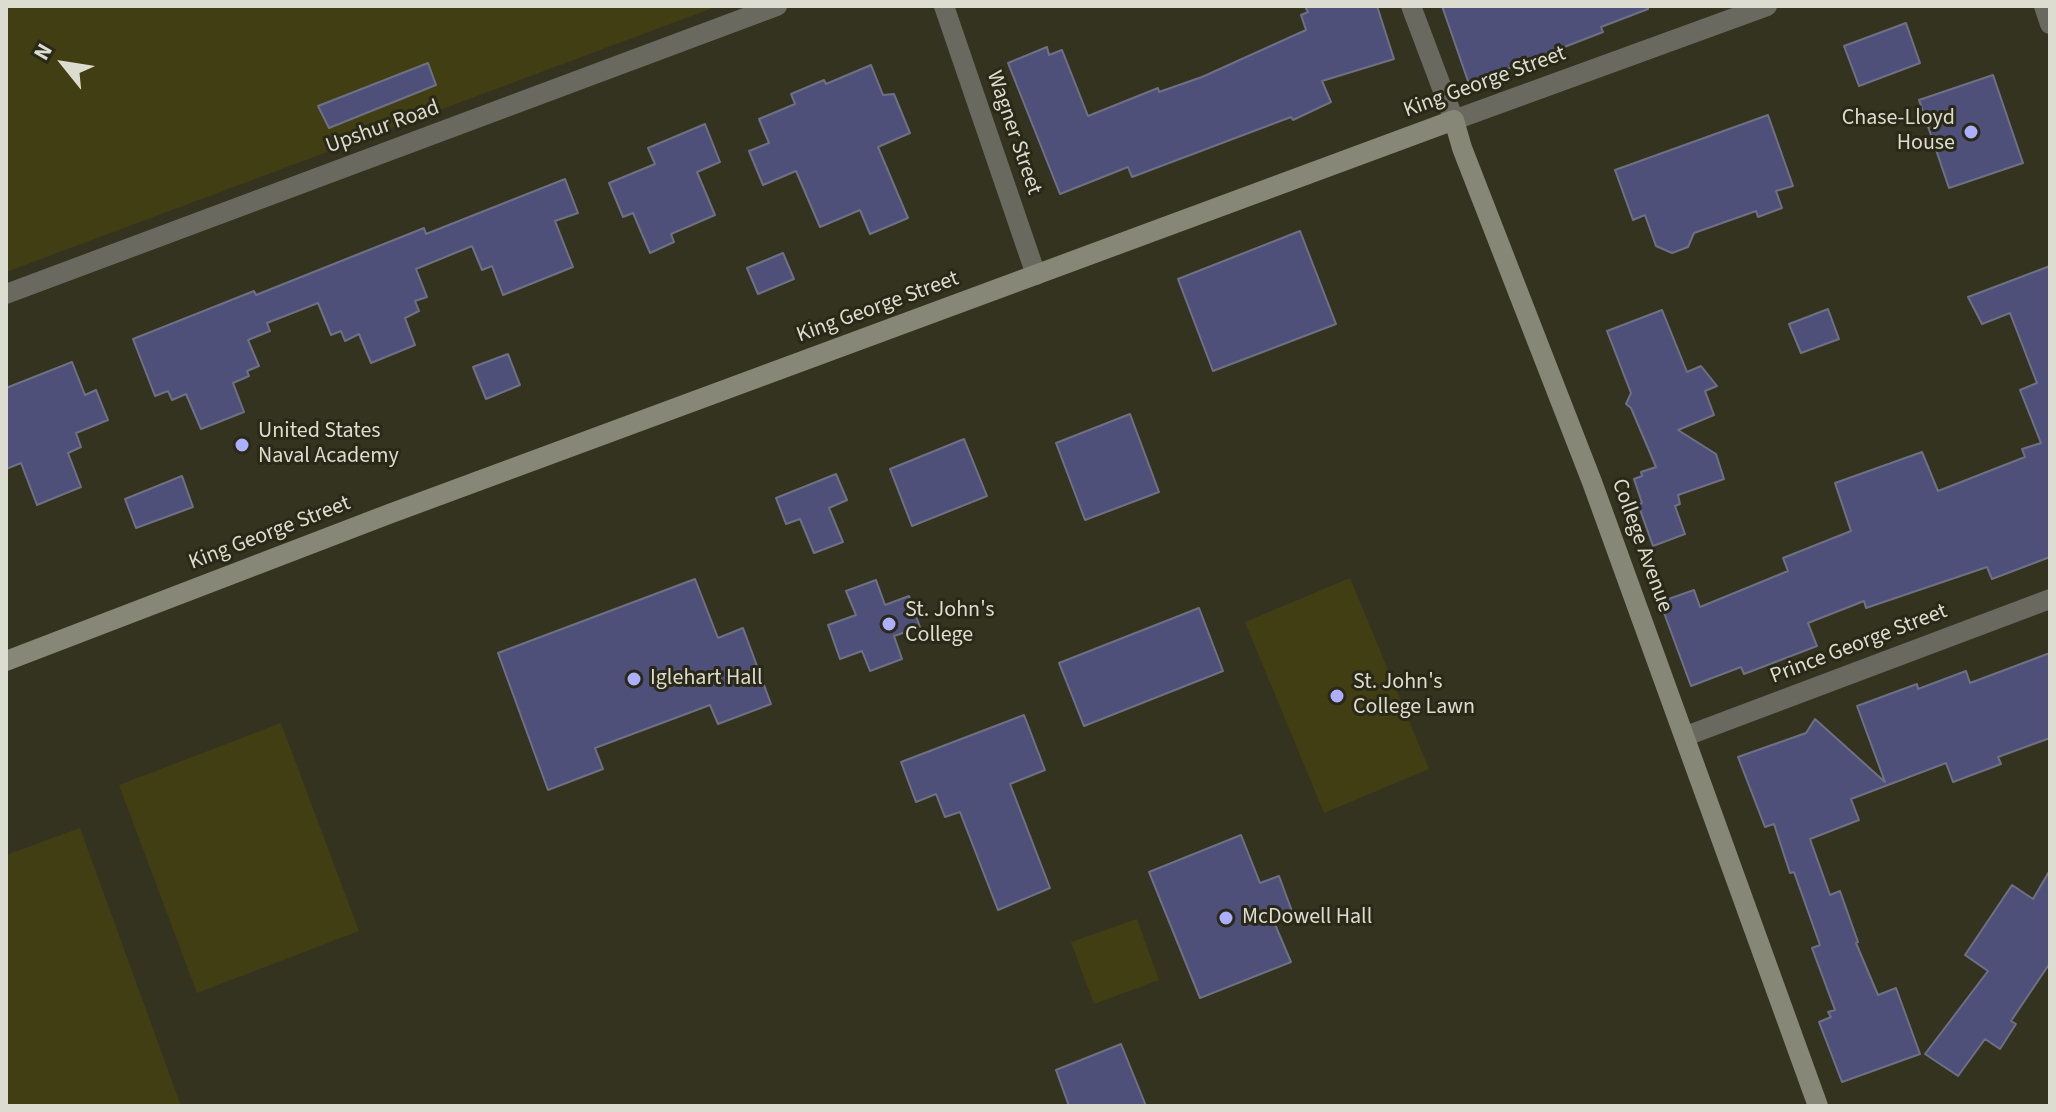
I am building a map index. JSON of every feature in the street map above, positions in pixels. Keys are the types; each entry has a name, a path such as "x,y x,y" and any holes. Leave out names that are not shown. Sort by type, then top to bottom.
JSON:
{"main road":[{"name":"King George Street","path":"6,661 389,514 1454,120"},
{"name":"College Avenue","path":"1454,120 1686,736 1818,1106"}],"street":[{"name":"Upshur Road","path":"6,294 777,6"},
{"name":"Wagner Street","path":"944,6 1036,275"},
{"name":"College Avenue","path":"1411,6 1454,120"},
{"name":"King George Street","path":"1454,120 1767,6"},
{"path":"2044,6 2050,24"},
{"name":"Prince George Street","path":"1686,736 2050,599"}],"shaded area":[{"path":"6,6 718,6 6,272"},
{"name":"St. John's College Lawn","path":"1350,578 1429,769 1324,813 1245,622"},
{"path":"281,723 359,931 197,993 119,785"},
{"path":"80,828 181,1106 6,1106 6,855"},
{"path":"1137,919 1159,980 1094,1004 1071,942"}],"building":[{"path":"1305,6 1377,6 1394,59 1322,81 1331,102 1293,120 1291,117 1132,177 1128,167 1060,194 1008,63 1047,47 1049,55 1062,50 1088,116 1158,88 1159,92 1202,77 1306,30 1301,15 1308,12"},
{"path":"1442,6 1648,6 1648,9 1601,27 1603,32 1469,84"},
{"path":"1906,23 1920,63 1859,86 1844,46"},
{"path":"428,63 436,85 329,128 318,106"},
{"path":"871,65 883,95 894,94 910,133 878,147 908,218 870,234 860,210 820,227 796,171 763,185 749,151 769,143 759,119 795,104 791,94 824,80 826,84"},
{"name":"Chase-Lloyd House","path":"1993,75 2023,163 1949,188 1919,100"},
{"path":"1768,115 1793,186 1776,191 1782,208 1758,217 1756,211 1694,233 1688,247 1672,253 1656,246 1645,215 1633,220 1615,170"},
{"path":"705,124 720,162 697,172 715,215 671,234 674,242 650,253 633,213 623,217 609,183 655,164 648,148"},
{"path":"565,179 578,213 555,221 573,267 503,295 492,266 482,270 472,246 416,269 427,297 415,301 419,311 405,318 415,345 371,363 359,334 345,341 341,331 331,335 318,303 267,323 270,331 248,340 259,366 247,371 249,376 233,383 244,412 201,429 186,394 172,400 168,391 155,396 133,339 254,291 256,295 424,228 426,234"},
{"path":"1300,231 1336,324 1213,371 1178,279"},
{"path":"783,253 794,279 758,294 747,268"},
{"path":"2050,266 2050,557 1992,579 1987,567 1866,608 1864,601 1808,623 1817,646 1744,674 1741,667 1691,686 1660,602 1694,590 1700,607 1788,571 1783,558 1851,531 1835,483 1922,452 1938,491 2025,457 2022,449 2041,443 2020,390 2037,383 2010,313 1982,324 1968,297"},
{"path":"1828,309 1839,339 1801,353 1789,324"},
{"path":"1662,310 1687,372 1701,366 1717,386 1705,391 1714,415 1678,430 1716,454 1724,479 1678,495 1680,504 1675,506 1685,534 1653,546 1638,504 1642,503 1634,479 1642,476 1641,472 1656,467 1631,408 1626,404 1631,393 1607,331"},
{"path":"508,354 520,385 486,399 473,367"},
{"path":"72,362 85,395 96,390 108,420 76,433 81,447 68,453 81,487 37,505 21,463 6,469 6,388"},
{"path":"1130,414 1159,492 1085,520 1056,443"},
{"path":"964,439 987,496 912,526 890,469"},
{"path":"836,474 847,500 829,508 843,542 814,553 800,519 786,524 776,498"},
{"path":"182,476 193,507 136,528 125,499"},
{"name":"Iglehart Hall","path":"695,579 718,638 743,628 771,704 718,724 710,705 595,748 603,769 548,790 498,653"},
{"path":"876,580 885,605 909,596 920,627 894,636 902,659 870,671 862,651 840,659 828,625 856,615 846,591"},
{"path":"1199,608 1223,671 1084,726 1059,663"},
{"path":"2050,653 2050,738 1998,757 2001,764 1953,782 1946,763 1851,799 1859,820 1810,839 1830,895 1840,891 1856,943 1878,995 1896,988 1920,1054 1842,1082 1819,1022 1831,1017 1828,1012 1835,1010 1812,948 1820,945 1794,872 1790,873 1774,824 1765,827 1738,757 1806,733 1815,719 1885,782 1857,706 1917,684 1918,689 1966,671 1970,683"},
{"path":"1024,715 1045,770 1010,784 1050,888 998,910 960,812 945,817 936,794 916,802 901,762"},
{"name":"McDowell Hall","path":"1241,835 1260,883 1279,876 1293,914 1274,922 1291,962 1200,998 1149,872"},
{"path":"2050,870 2050,963 2011,1021 2016,1024 2000,1049 1985,1039 1958,1076 1925,1054 1988,971 1965,955 2012,885 2033,899"},
{"path":"1121,1044 1146,1106 1069,1106 1056,1070"}],"place":[{"name":"Chase-Lloyd House","path":"1971,132"},
{"name":"United States Naval Academy","path":"242,445"},
{"name":"St. John's College","path":"889,624"},
{"name":"Iglehart Hall","path":"634,679"},
{"name":"St. John's College Lawn","path":"1337,696"},
{"name":"McDowell Hall","path":"1226,918"}]}
